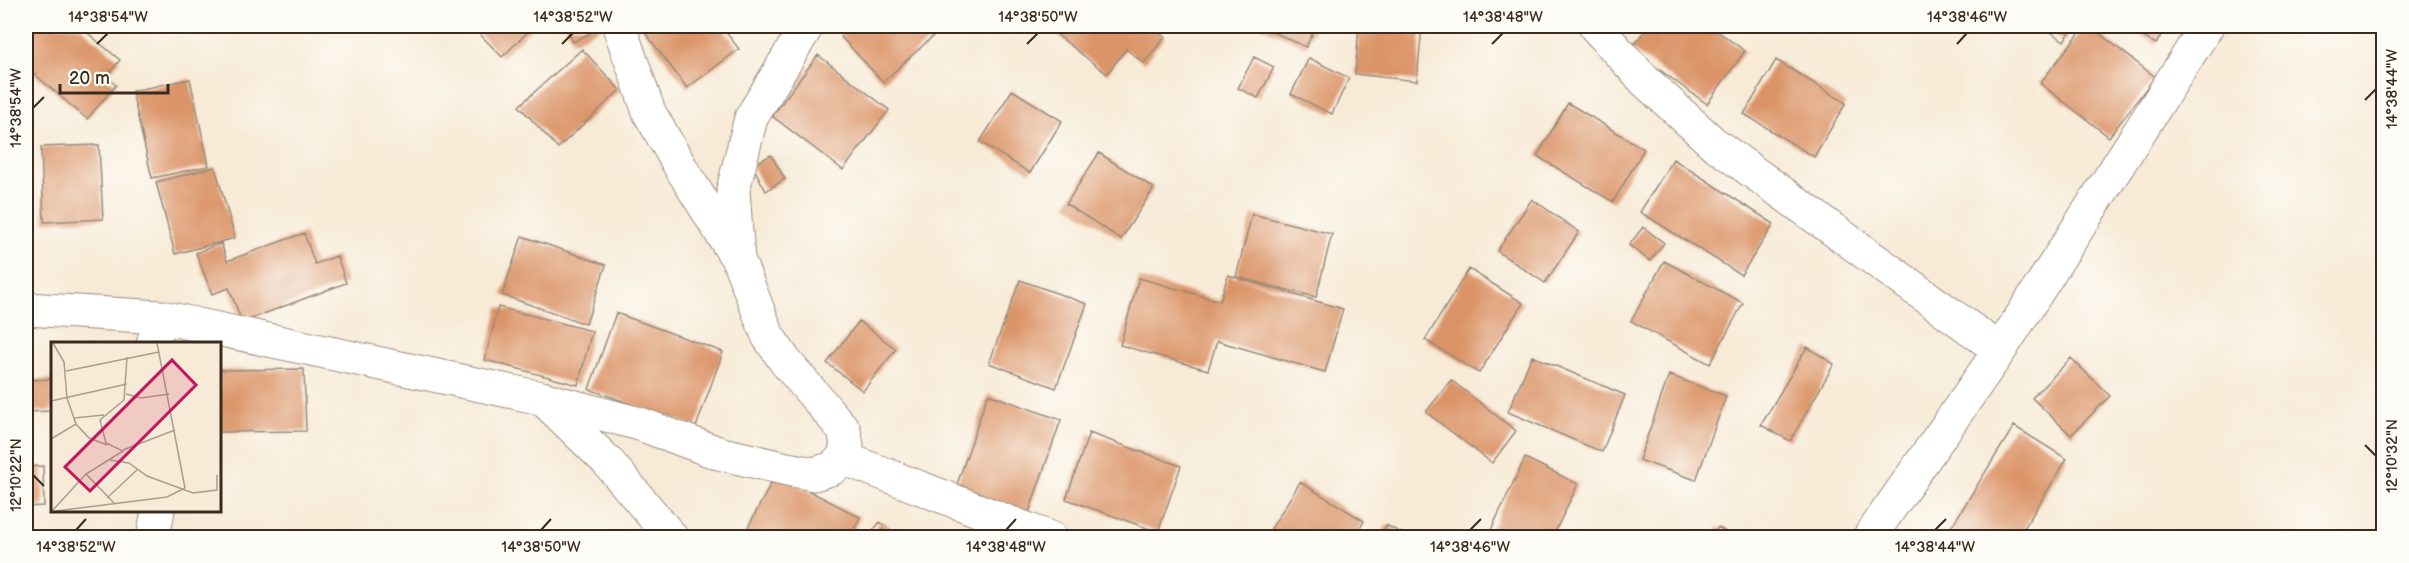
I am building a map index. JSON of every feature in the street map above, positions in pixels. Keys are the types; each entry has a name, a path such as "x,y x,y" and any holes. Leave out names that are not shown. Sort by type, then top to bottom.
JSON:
{"street":[{"path":"26,309 541,398 640,424 718,453 814,474 833,468 843,458 847,445 844,430 785,361 768,336 738,260 681,168 650,112 619,26"},
{"path":"738,260 733,190 743,145 752,118 807,26"},
{"path":"1595,26 1644,80 1713,143 2000,350"},
{"path":"1869,537 2000,350 2207,26"},
{"path":"541,398 607,461 672,537"},
{"path":"843,458 1050,537"},
{"path":"153,537 158,512"}],"building":[{"path":"35,26 79,26 120,60 106,77 116,85 87,119 26,67 26,36"},
{"path":"472,26 534,26 502,57"},
{"path":"565,26 602,26 602,27 573,42"},
{"path":"640,26 721,26 739,49 687,88"},
{"path":"853,26 944,26 883,82 841,37"},
{"path":"1046,26 1150,26 1165,37 1144,63 1126,49 1107,74"},
{"path":"1260,26 1316,26 1306,47"},
{"path":"1359,26 1422,26 1417,81 1355,74"},
{"path":"1648,26 1710,26 1745,51 1707,104 1631,49"},
{"path":"2049,26 2074,26 2064,41 2046,29"},
{"path":"2085,26 2090,26 2155,77 2109,137 2040,83"},
{"path":"2123,26 2167,26 2156,44"},
{"path":"582,49 620,90 558,148 519,106"},
{"path":"818,55 889,110 843,170 772,116"},
{"path":"1254,57 1274,67 1258,98 1238,88"},
{"path":"1309,58 1349,78 1332,114 1291,94"},
{"path":"1776,60 1846,103 1814,157 1744,114"},
{"path":"190,79 209,166 152,178 132,91"},
{"path":"1012,90 1062,121 1030,173 980,142"},
{"path":"1568,103 1644,149 1613,202 1537,156"},
{"path":"99,145 103,219 44,222 41,147"},
{"path":"1099,153 1154,188 1121,239 1066,204"},
{"path":"771,155 785,179 766,191 752,165"},
{"path":"1673,159 1774,224 1741,275 1640,212"},
{"path":"215,167 235,238 175,254 156,182"},
{"path":"1532,199 1579,232 1545,283 1497,251"},
{"path":"1252,214 1332,234 1316,297 1236,277"},
{"path":"1643,227 1664,243 1650,261 1629,245"},
{"path":"304,233 315,264 337,256 346,283 242,322 229,288 212,294 196,253 221,243 227,261"},
{"path":"522,236 606,265 586,324 502,295"},
{"path":"1664,261 1743,303 1710,364 1631,321"},
{"path":"1469,269 1523,303 1479,373 1425,340"},
{"path":"1228,275 1343,309 1325,372 1217,341 1208,370 1120,345 1139,278 1220,301"},
{"path":"1020,280 1087,304 1056,388 989,363"},
{"path":"498,307 592,331 578,385 485,360"},
{"path":"616,313 723,352 696,427 589,389"},
{"path":"859,321 896,349 863,391 827,363"},
{"path":"1807,347 1834,364 1790,441 1761,425"},
{"path":"1532,356 1625,395 1602,452 1508,412"},
{"path":"2071,358 2110,396 2071,435 2032,398"},
{"path":"304,369 306,431 220,432 220,370"},
{"path":"1669,375 1726,396 1696,480 1639,460"},
{"path":"51,379 51,411 26,412 26,380"},
{"path":"1451,380 1516,431 1492,463 1426,412"},
{"path":"988,394 1061,420 1028,515 955,490"},
{"path":"2014,426 2067,459 2018,538 1963,538 1950,529"},
{"path":"1089,433 1181,466 1158,532 1066,499"},
{"path":"1525,458 1578,484 1552,538 1495,538 1489,534"},
{"path":"43,466 44,506 26,507 26,467"},
{"path":"776,474 860,517 850,538 749,538 744,535"},
{"path":"1300,482 1364,521 1355,538 1266,537"},
{"path":"880,522 900,538 867,538"},
{"path":"1386,525 1411,538 1380,538"},
{"path":"1718,527 1735,538 1712,538"}]}
